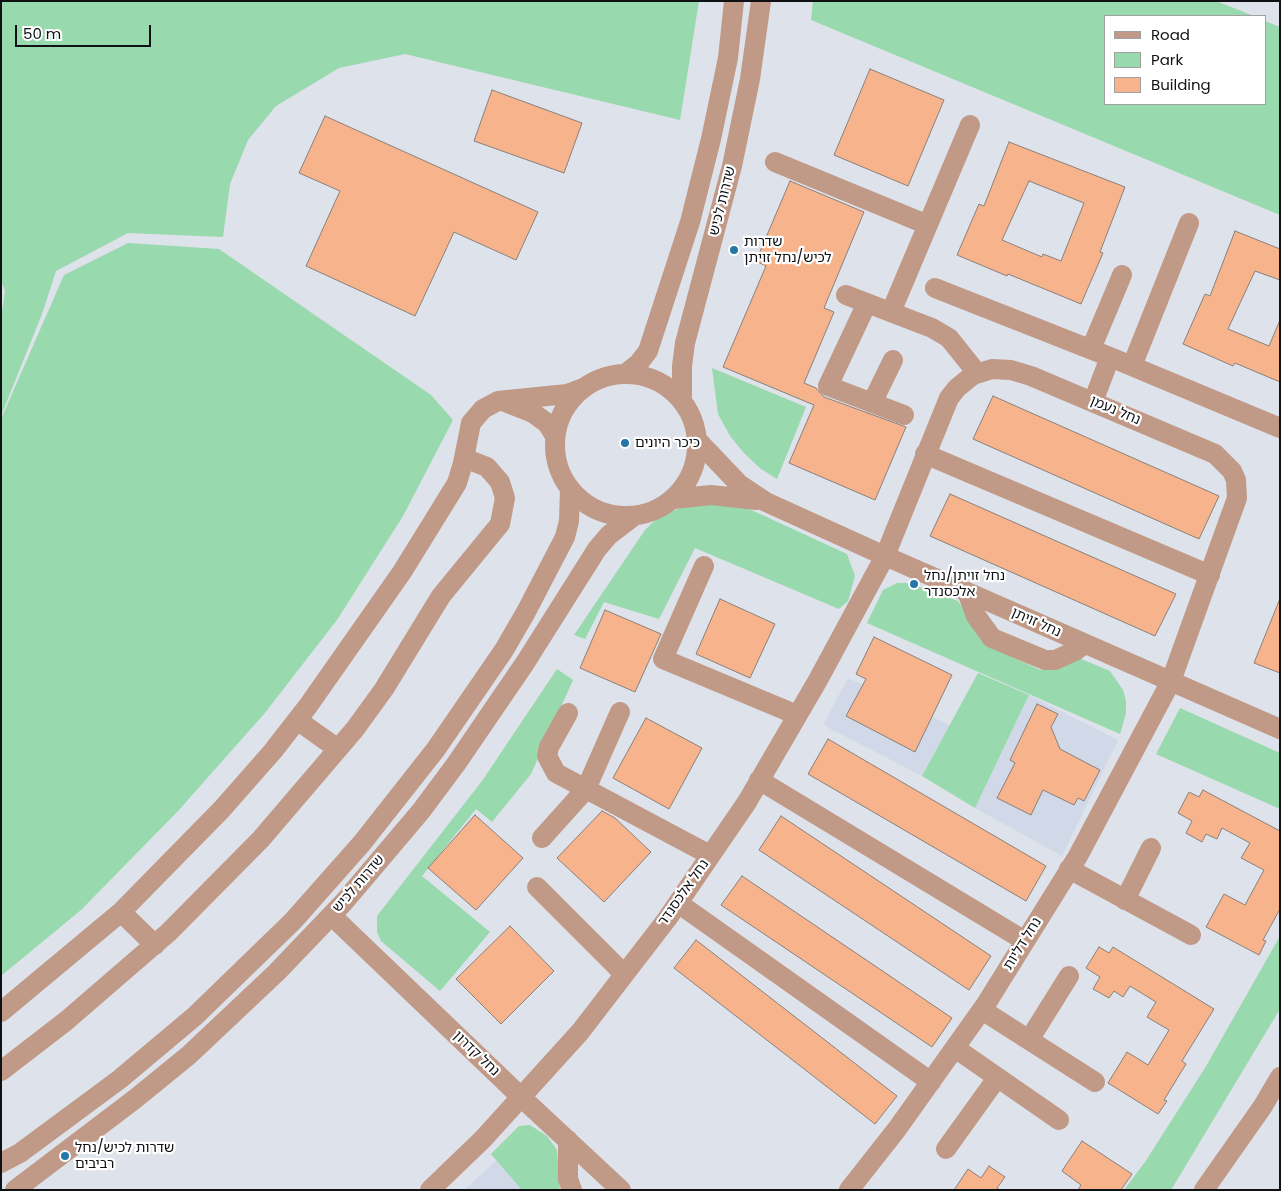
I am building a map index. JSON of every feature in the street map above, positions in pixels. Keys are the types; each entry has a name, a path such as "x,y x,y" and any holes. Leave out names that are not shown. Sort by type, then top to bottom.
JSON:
{"street":[{"name":"שדרות לכיש","path":"625,374 638,364 648,351 690,222 712,139 726,67 734,1"},
{"name":"שדרות לכיש","path":"682,400 681,374 685,343 732,166 750,79 761,1"},
{"path":"891,312 970,126"},
{"path":"775,162 928,225"},
{"path":"1132,366 1189,223"},
{"path":"1091,349 1122,275"},
{"path":"936,288 1091,349 1280,428"},
{"path":"846,295 932,328 948,338 963,353 977,373 965,380 949,398 885,556"},
{"path":"867,303 828,386 904,415"},
{"path":"1093,402 1110,357"},
{"path":"872,403 893,360"},
{"name":"נחל נעמן","path":"977,373 992,370 1021,373 1202,447 1215,454 1232,471 1237,489 1235,507 1171,681"},
{"path":"1,1012 121,912 222,809 297,720 402,572 457,483 471,423 483,409 498,401 567,394 603,378 625,374 644,376 661,382 682,400 694,424 698,441 696,459 690,477 673,499 651,512 634,516 610,515 595,509 570,490 556,459 555,436 561,415 567,405 583,388"},
{"path":"498,401 533,413 547,423 555,436"},
{"name":"נחל זויתן","path":"698,441 740,484 766,502 1280,729"},
{"path":"925,454 1210,575"},
{"path":"1,1071 66,1021 155,945 261,840 338,749 384,689 441,596 500,524 505,498 500,482 487,467 464,458"},
{"name":"שדרות לכיש","path":"1,1163 20,1153 120,1079 195,1016 292,921 362,843 436,749 512,635 544,580 565,537 570,490"},
{"name":"נחל זויתן","path":"673,499 711,495 766,502"},
{"name":"שדרות לכיש","path":"15,1190 135,1099 195,1050 257,992 332,916 382,859 456,764 525,663 597,549 609,535 634,516"},
{"name":"נחל אלכסנדר","path":"430,1190 483,1139 580,1032 678,903 759,780 885,556"},
{"path":"704,566 663,659 797,715"},
{"path":"967,592 976,616 992,638 1045,660 1062,657 1084,644"},
{"name":"נחל דליות","path":"860,1186 982,1010 1025,941 1069,869 1171,681"},
{"path":"542,838 586,789 620,712"},
{"path":"568,713 549,747 547,756 556,773 710,855"},
{"path":"297,720 338,749"},
{"path":"759,780 1025,941"},
{"path":"1125,900 1151,848"},
{"path":"1069,869 1191,935"},
{"path":"537,887 624,974"},
{"path":"678,903 931,1082"},
{"path":"121,912 155,945"},
{"name":"נחל קדרון","path":"332,916 521,1097 622,1190"},
{"path":"1029,1040 1069,976"},
{"path":"982,1010 1095,1082"},
{"path":"954,1048 1059,1120"},
{"path":"1204,1190 1263,1106 1280,1077"},
{"path":"946,1149 997,1078"},
{"path":"568,1140 568,1179 572,1190"}],"shaded area":[{"path":"848,678 950,725 922,776 823,725"},
{"path":"1029,695 1118,740 1062,856 975,808"},
{"path":"497,1160 522,1190 464,1190"}],"green space":[{"path":"1,1 699,1 680,120 405,54 339,68 276,106 248,140 230,184 223,237 128,233 56,271 42,314 1,416 1,319 5,291 1,280"},
{"path":"813,1 1216,1 1251,15 1104,15 1104,105 1266,105 1266,21 1280,27 1280,215 811,20"},
{"path":"128,243 219,249 431,395 453,420 403,516 337,620 264,714 178,811 81,910 1,976 1,419 64,275"},
{"path":"712,368 806,407 777,479 761,469 730,436 718,414"},
{"path":"721,502 747,508 847,554 855,576 848,601 839,609 695,548 659,619 604,602 585,639 574,635 645,530 658,517 687,505"},
{"path":"897,583 909,583 958,601 987,645 1040,670 1074,656 1110,671 1123,690 1126,701 1126,713 1120,734 867,623 883,590"},
{"path":"557,669 573,680 531,774 492,822 476,809 422,876 490,932 440,991 381,941 377,932 377,916 482,781"},
{"path":"978,673 1029,695 975,808 922,776"},
{"path":"1180,708 1280,753 1280,809 1156,754"},
{"path":"1280,936 1280,1009 1171,1190 1124,1190 1145,1162 1205,1068"},
{"path":"530,1125 547,1136 557,1150 560,1190 522,1190 491,1154 519,1126"}],"building":[{"path":"870,69 944,100 908,186 834,155"},
{"path":"492,90 582,123 564,173 474,141"},
{"path":"325,116 538,212 516,260 454,232 415,316 306,266 340,191 299,173"},
{"path":"1009,142 1125,187 1100,252 1103,253 1081,304 957,255 979,204 984,206","holes":["1029,181 1084,203 1061,261 1043,254 1042,257 1002,240"]},
{"path":"790,181 864,212 824,308 834,312 804,383 816,388 824,397 906,427 875,500 789,463 814,405 723,367 766,266 756,261"},
{"path":"1235,231 1280,249 1280,280 1255,271 1228,329 1269,346 1280,320 1280,382 1235,363 1233,366 1183,344 1205,294 1210,296"},
{"path":"993,396 1219,496 1199,539 973,439"},
{"path":"950,494 1176,594 1155,636 930,536"},
{"path":"720,599 775,624 750,678 696,654"},
{"path":"1280,601 1280,673 1254,663"},
{"path":"605,610 661,634 635,692 580,668"},
{"path":"874,637 952,675 915,752 846,716 866,679 856,674"},
{"path":"1037,704 1058,714 1051,727 1060,749 1100,770 1084,801 1078,798 1074,805 1043,790 1031,815 997,798 1015,763 1010,760"},
{"path":"646,718 702,748 669,809 613,778"},
{"path":"828,739 1046,866 1026,901 808,774"},
{"path":"1203,790 1280,831 1280,909 1263,940 1266,941 1259,955 1206,927 1224,894 1245,905 1264,870 1241,858 1250,843 1222,828 1217,839 1206,834 1202,842 1186,833 1192,821 1178,813 1189,792 1199,797"},
{"path":"602,811 615,818 651,852 604,902 557,858"},
{"path":"475,815 523,858 476,910 428,868"},
{"path":"781,816 991,956 969,990 759,850"},
{"path":"742,876 952,1018 932,1047 721,905"},
{"path":"510,926 554,971 501,1024 456,979"},
{"path":"696,940 897,1096 875,1124 674,968"},
{"path":"1099,947 1109,953 1113,947 1214,1009 1182,1061 1186,1064 1164,1100 1167,1101 1158,1114 1108,1083 1127,1052 1148,1065 1169,1030 1147,1017 1156,1002 1130,986 1123,997 1114,991 1109,998 1093,989 1100,977 1086,968"},
{"path":"1082,1141 1132,1174 1121,1190 1078,1190 1081,1185 1062,1171"},
{"path":"989,1166 1005,1177 997,1188 1000,1190 954,1190 968,1169 981,1178"}],"place":[{"name":"שדרות לכיש/נחל זויתן","path":"734,250"},
{"name":"כיכר היונים","path":"625,443"},
{"name":"נחל זויתן/נחל אלכסנדר","path":"914,584"},
{"name":"שדרות לכיש/נחל רביבים","path":"65,1156"}]}
